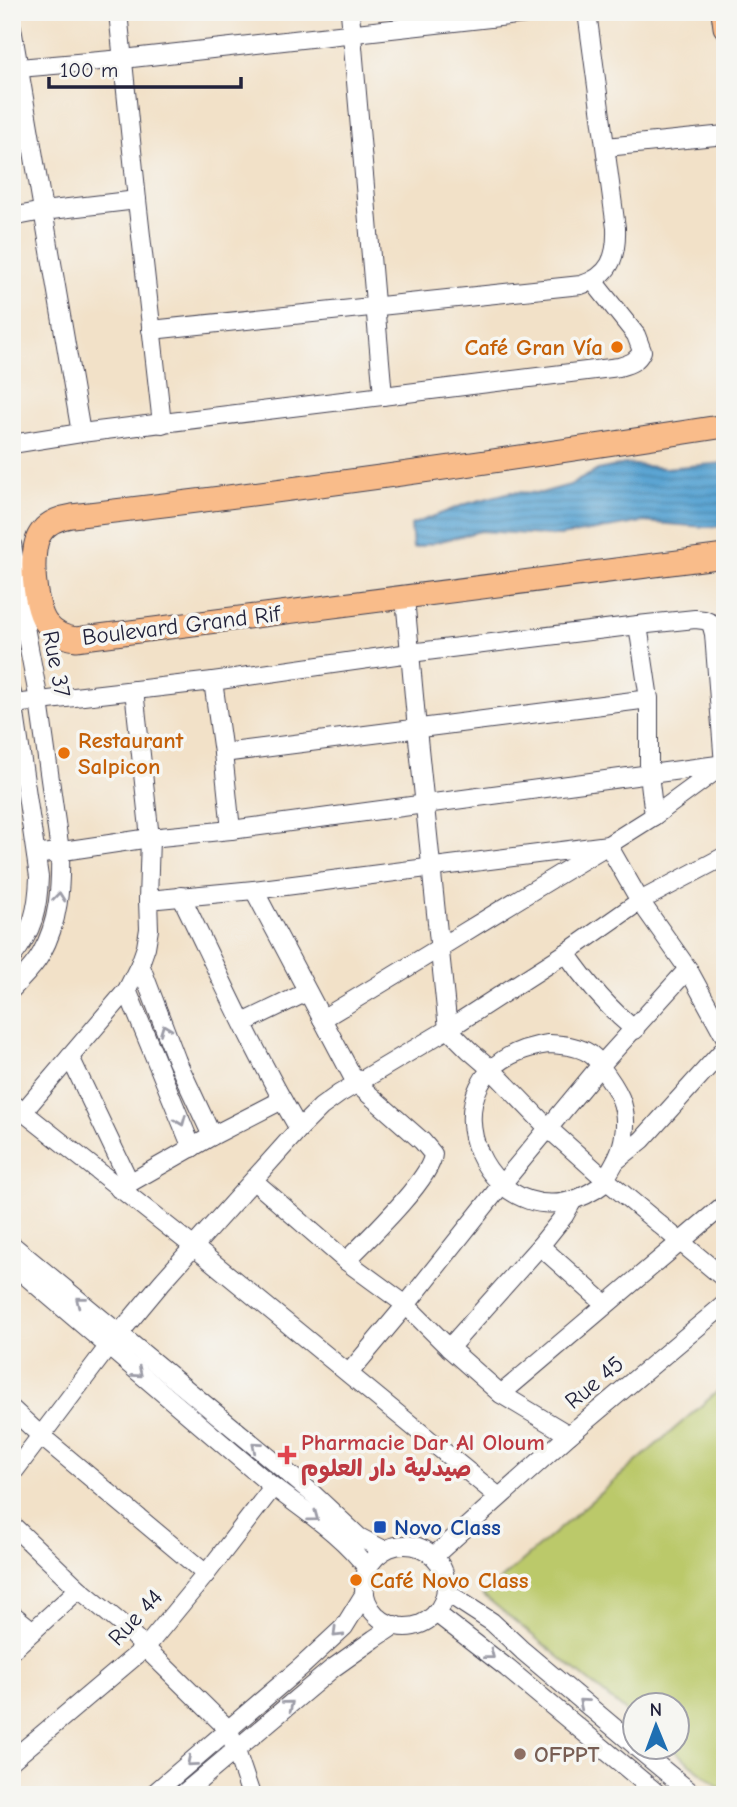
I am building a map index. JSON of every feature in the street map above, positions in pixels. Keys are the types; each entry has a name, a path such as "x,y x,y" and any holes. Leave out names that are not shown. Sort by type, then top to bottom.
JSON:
{"main road":[{"path":"723,12 725,27"},
{"name":"Boulevard Grand Rif","path":"722,427 390,476 59,518 48,524 40,534 35,545 35,568 40,612 45,623 64,637 76,639 725,556"}],"street":[{"path":"118,12 162,424"},
{"path":"350,12 383,396"},
{"path":"19,68 544,12"},
{"path":"151,330 581,285 601,276 612,259 616,239 587,12"},
{"path":"12,28 81,433"},
{"path":"606,147 725,135"},
{"path":"12,217 137,200"},
{"path":"12,444 81,433 619,367 636,361 642,351 636,335 593,281"},
{"name":"Rue 37","path":"12,544 17,612 39,701 60,851 61,885 58,908 42,953 12,989"},
{"path":"405,598 448,1029 605,1180 725,1279"},
{"path":"37,961 16,952 27,936 37,906 38,877 13,698 39,701 213,681 410,653 695,619 711,623 716,650 724,765"},
{"path":"638,625 649,699 649,774 654,816"},
{"path":"213,681 231,830"},
{"path":"134,690 149,838 149,929 140,964 127,990 70,1057 18,1107 125,1186 194,1247 499,1497"},
{"path":"223,753 649,699"},
{"path":"36,855 149,838 231,830 724,765"},
{"path":"322,1019 654,816 724,765"},
{"path":"148,900 254,890 608,845"},
{"path":"608,845 640,901 688,969 725,1037"},
{"path":"12,1474 108,1347 321,1107 566,953 640,901 725,856"},
{"path":"254,890 356,1083 429,1147 433,1157 430,1168 390,1217 346,1261"},
{"path":"181,896 299,1129"},
{"path":"566,953 598,996 635,1030"},
{"path":"140,964 177,1061 212,1136"},
{"path":"349,1373 600,1066 688,969"},
{"path":"127,990 192,1148"},
{"path":"243,1023 307,992"},
{"path":"548,1044 579,1049 594,1056 600,1066 616,1087 624,1112 624,1138 606,1182 596,1190 573,1200 548,1203 536,1202 512,1193 490,1172 481,1159 472,1128 475,1097 491,1069 517,1052 548,1044"},
{"path":"617,1160 642,1140 725,1048"},
{"path":"70,1057 125,1186"},
{"path":"160,1069 177,1061"},
{"path":"125,1186 282,1100"},
{"path":"254,1181 346,1261 406,1305 501,1394 569,1435"},
{"path":"449,1348 540,1246 565,1216 573,1200"},
{"path":"501,1394 725,1203"},
{"path":"12,1245 312,1493 359,1537 384,1550"},
{"path":"540,1246 605,1304"},
{"path":"12,1264 273,1487 331,1529 368,1569"},
{"name":"Rue 45","path":"435,1556 569,1435 725,1304"},
{"path":"12,1409 206,1574"},
{"name":"Rue 44","path":"12,1760 146,1647 273,1487"},
{"path":"12,1525 79,1589 146,1647 229,1730 251,1795"},
{"path":"401,1545 419,1547 435,1556 445,1573 446,1592 436,1613 425,1622 410,1626 395,1625 379,1617 365,1593 368,1569 377,1555 401,1545"},
{"path":"12,1650 79,1589"},
{"path":"446,1592 492,1622 622,1735"},
{"path":"152,1795 344,1627 365,1593"},
{"path":"436,1613 507,1668 659,1795"},
{"path":"12,1614 33,1631"},
{"path":"182,1795 352,1654 395,1625"},
{"path":"654,1762 694,1795"}],"green space":[{"path":"725,1385 725,1792 688,1762 692,1762 692,1692 622,1692 622,1708 483,1595"}],"water":[{"path":"725,463 725,526 643,522 560,536 481,531 413,548 411,525 466,504 511,492 541,493 570,485 598,470 625,464 665,468"}],"place":[{"name":"Café Gran Vía","path":"617,347"},
{"name":"Restaurant Salpicon","path":"64,753"},
{"name":"Pharmacie Dar Al Oloum صيدلية دار العلوم","path":"287,1455"},
{"name":"Novo Class","path":"380,1527"},
{"name":"Café Novo Class","path":"356,1580"},
{"name":"OFPPT","path":"520,1754"}]}
